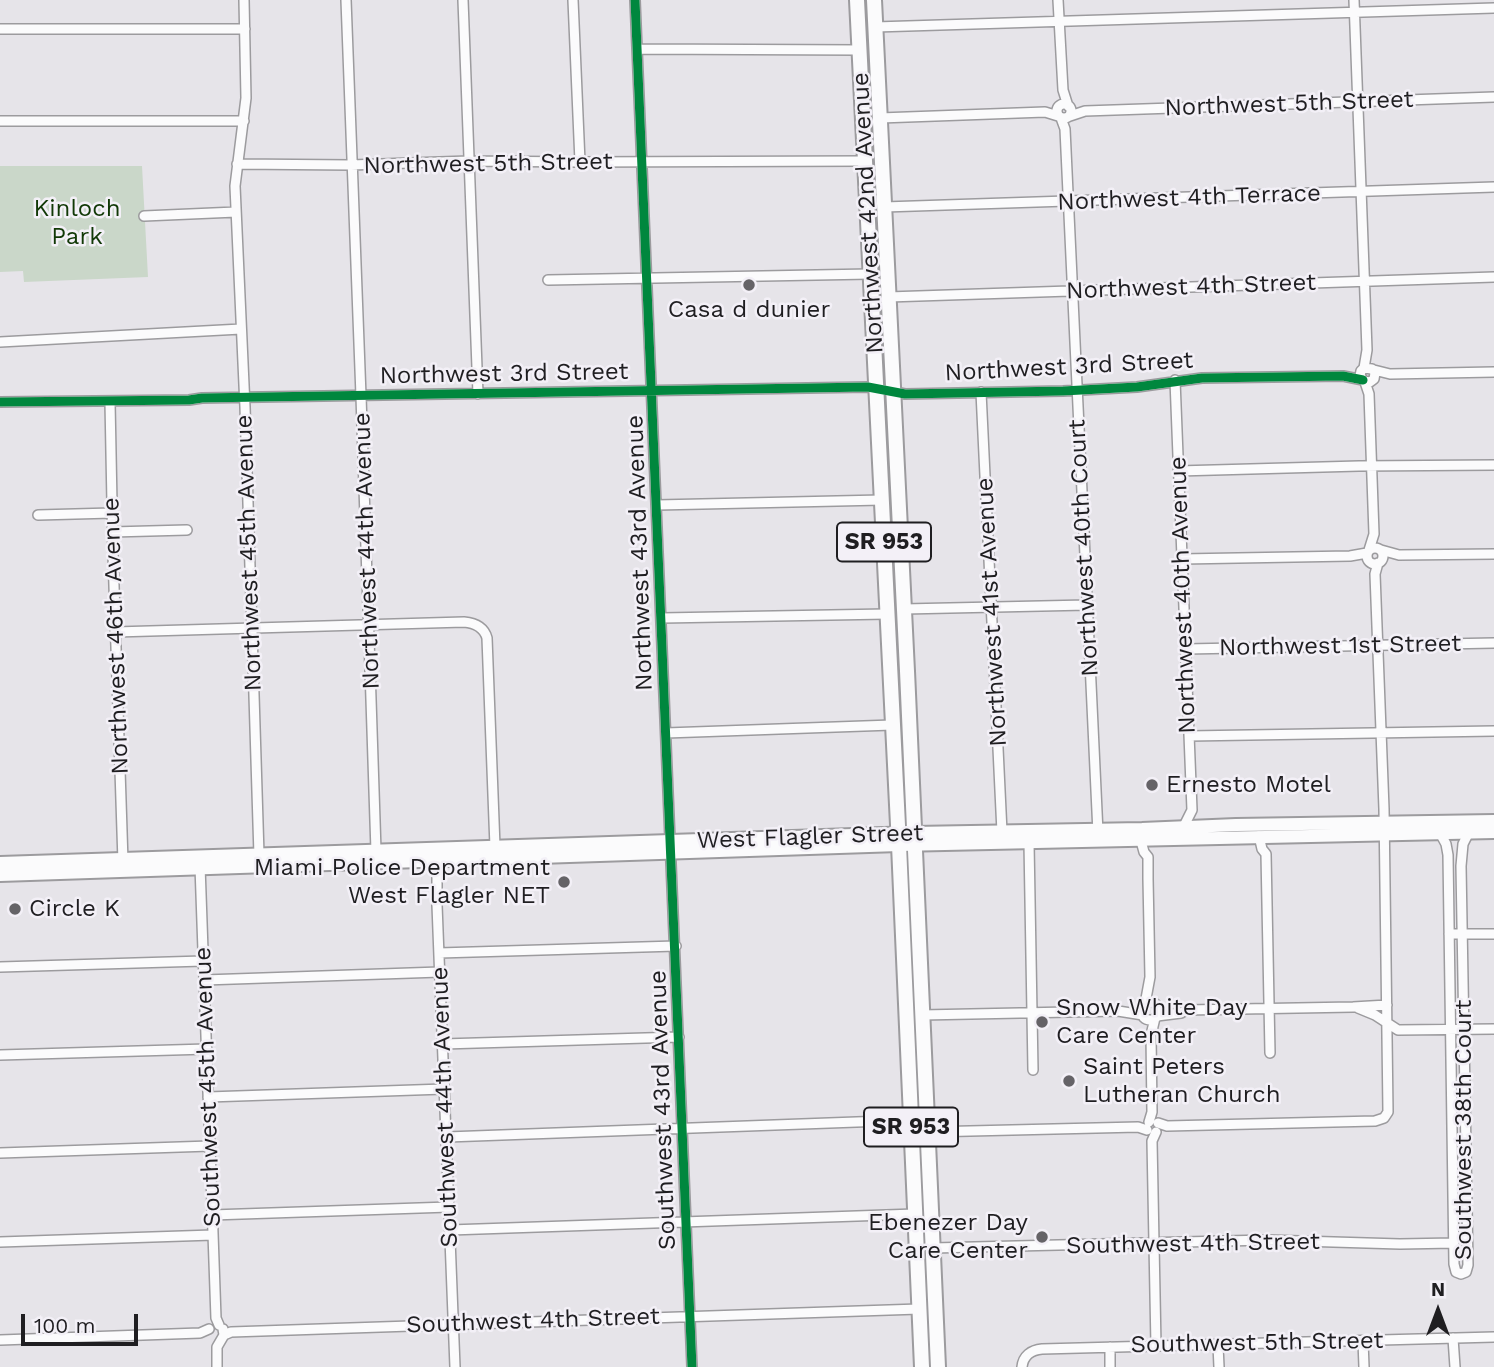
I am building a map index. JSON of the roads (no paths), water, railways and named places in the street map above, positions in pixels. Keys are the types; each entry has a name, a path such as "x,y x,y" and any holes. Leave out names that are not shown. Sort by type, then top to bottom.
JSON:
{"main road":[{"name":"Northwest 42nd Avenue","path":"857,0 892,725 906,839"},
{"name":"Northwest 42nd Avenue","path":"874,0 904,609 906,839"},
{"path":"862,88 870,108 880,118"},
{"path":"865,161 876,171 883,192"},
{"path":"887,614 897,622 905,637"},
{"name":"West Flagler Street","path":"200,862 259,855 376,851 439,854 671,847 906,839 1002,832 1147,841 1494,821"},
{"name":"West Flagler Street","path":"906,839 1029,843 1201,827 1384,828 1440,833 1494,832"},
{"name":"SR 953","path":"906,839 905,987 922,1367"},
{"name":"SR 953","path":"906,839 922,1015 938,1367"},
{"name":"West Flagler Street","path":"0,875 200,862 358,863 495,847 671,847"},
{"path":"358,863 376,851"},
{"name":"West Flagler Street","path":"0,863 123,865"},
{"path":"905,987 913,1009 922,1015"},
{"path":"906,1015 915,1024 923,1046"},
{"path":"911,1120 928,1135"},
{"path":"920,1324 926,1336 937,1343"}],"street":[{"name":"Northwest 45th Avenue","path":"244,0 246,98 235,186 259,855"},
{"name":"Northwest 44th Avenue","path":"346,0 376,851"},
{"path":"463,0 478,394"},
{"path":"573,0 580,162"},
{"name":"Northwest 43rd Avenue","path":"635,0 671,847"},
{"name":"Northwest 40th Court","path":"1058,0 1098,836"},
{"path":"928,1135 1152,1125 1375,1121 1387,1115 1384,828 1354,0"},
{"path":"875,27 1494,8"},
{"path":"0,29 246,29"},
{"path":"637,49 860,50"},
{"name":"Northwest 5th Street","path":"1064,112 1494,97"},
{"path":"880,118 1064,112"},
{"path":"0,121 244,121"},
{"name":"Northwest 5th Street","path":"237,164 865,161"},
{"name":"Northwest 4th Terrace","path":"884,207 1494,187"},
{"path":"144,216 236,212"},
{"path":"548,280 870,274"},
{"name":"Northwest 4th Street","path":"888,297 1494,277"},
{"path":"0,342 241,329"},
{"name":"Northwest 3rd Street","path":"0,402 868,387 905,394 1137,387 1202,378 1494,372"},
{"name":"Northwest 40th Avenue","path":"1175,380 1192,810 1197,814 1201,827"},
{"name":"Northwest 41st Avenue","path":"981,392 1002,832"},
{"name":"Northwest 46th Avenue","path":"110,402 123,865"},
{"path":"1178,471 1494,465"},
{"path":"657,505 882,500"},
{"path":"38,515 112,513"},
{"path":"112,532 187,530"},
{"path":"1182,559 1494,554"},
{"path":"904,609 1087,605"},
{"path":"662,618 887,614"},
{"path":"115,632 464,622 474,624 481,628 487,638 495,847"},
{"name":"Northwest 1st Street","path":"1186,649 1494,643"},
{"path":"666,733 892,725"},
{"path":"1189,736 1494,731"},
{"path":"1182,828 1192,810"},
{"name":"Southwest 38th Court","path":"1440,833 1446,844 1447,855 1454,1268 1458,1273 1464,1273 1468,1265 1461,859 1463,844 1469,832"},
{"path":"1265,836 1262,849 1266,854 1270,1053"},
{"path":"1147,841 1144,852 1148,857 1148,1013 1152,1035 1156,1346"},
{"path":"1029,843 1033,1070"},
{"name":"Southwest 43rd Avenue","path":"671,847 692,1367"},
{"name":"Southwest 44th Avenue","path":"439,854 439,953 455,1367"},
{"name":"Southwest 45th Avenue","path":"200,862 217,1367"},
{"path":"1449,934 1494,934"},
{"path":"439,953 676,946"},
{"path":"0,967 203,961"},
{"path":"204,980 440,972"},
{"path":"1150,977 1156,1004"},
{"path":"1148,1013 1150,1002 1186,1010 1387,1005"},
{"path":"1353,1007 1365,1010 1398,1030 1494,1029"},
{"path":"922,1015 1118,1011 1181,1013 1186,1010"},
{"path":"443,1044 680,1037"},
{"path":"0,1055 207,1049"},
{"path":"208,1097 444,1089"},
{"path":"447,1137 911,1120"},
{"path":"0,1153 210,1146"},
{"path":"212,1215 449,1207"},
{"path":"450,1230 915,1214"},
{"path":"0,1242 213,1235"},
{"name":"Southwest 4th Street","path":"933,1248 1290,1240 1454,1243"},
{"name":"Southwest 4th Street","path":"0,1340 919,1309"},
{"name":"Southwest 5th Street","path":"1022,1367 1027,1355 1042,1349 1494,1337"},
{"path":"1454,1338 1455,1367"},
{"path":"1363,1341 1364,1367"},
{"path":"1218,1345 1219,1367"},
{"path":"1110,1347 1110,1367"}],"place":[{"name":"Casa d dunier","path":"749,285"},
{"name":"Ernesto Motel","path":"1152,785"},
{"name":"Miami Police Department West Flagler NET","path":"564,882"},
{"name":"Circle K","path":"15,909"},
{"name":"Snow White Day Care Center","path":"1042,1022"},
{"name":"Saint Peters Lutheran Church","path":"1069,1081"},
{"name":"Ebenezer Day Care Center","path":"1042,1237"}],"park label":[{"name":"Kinloch Park","path":"77,223"}]}
